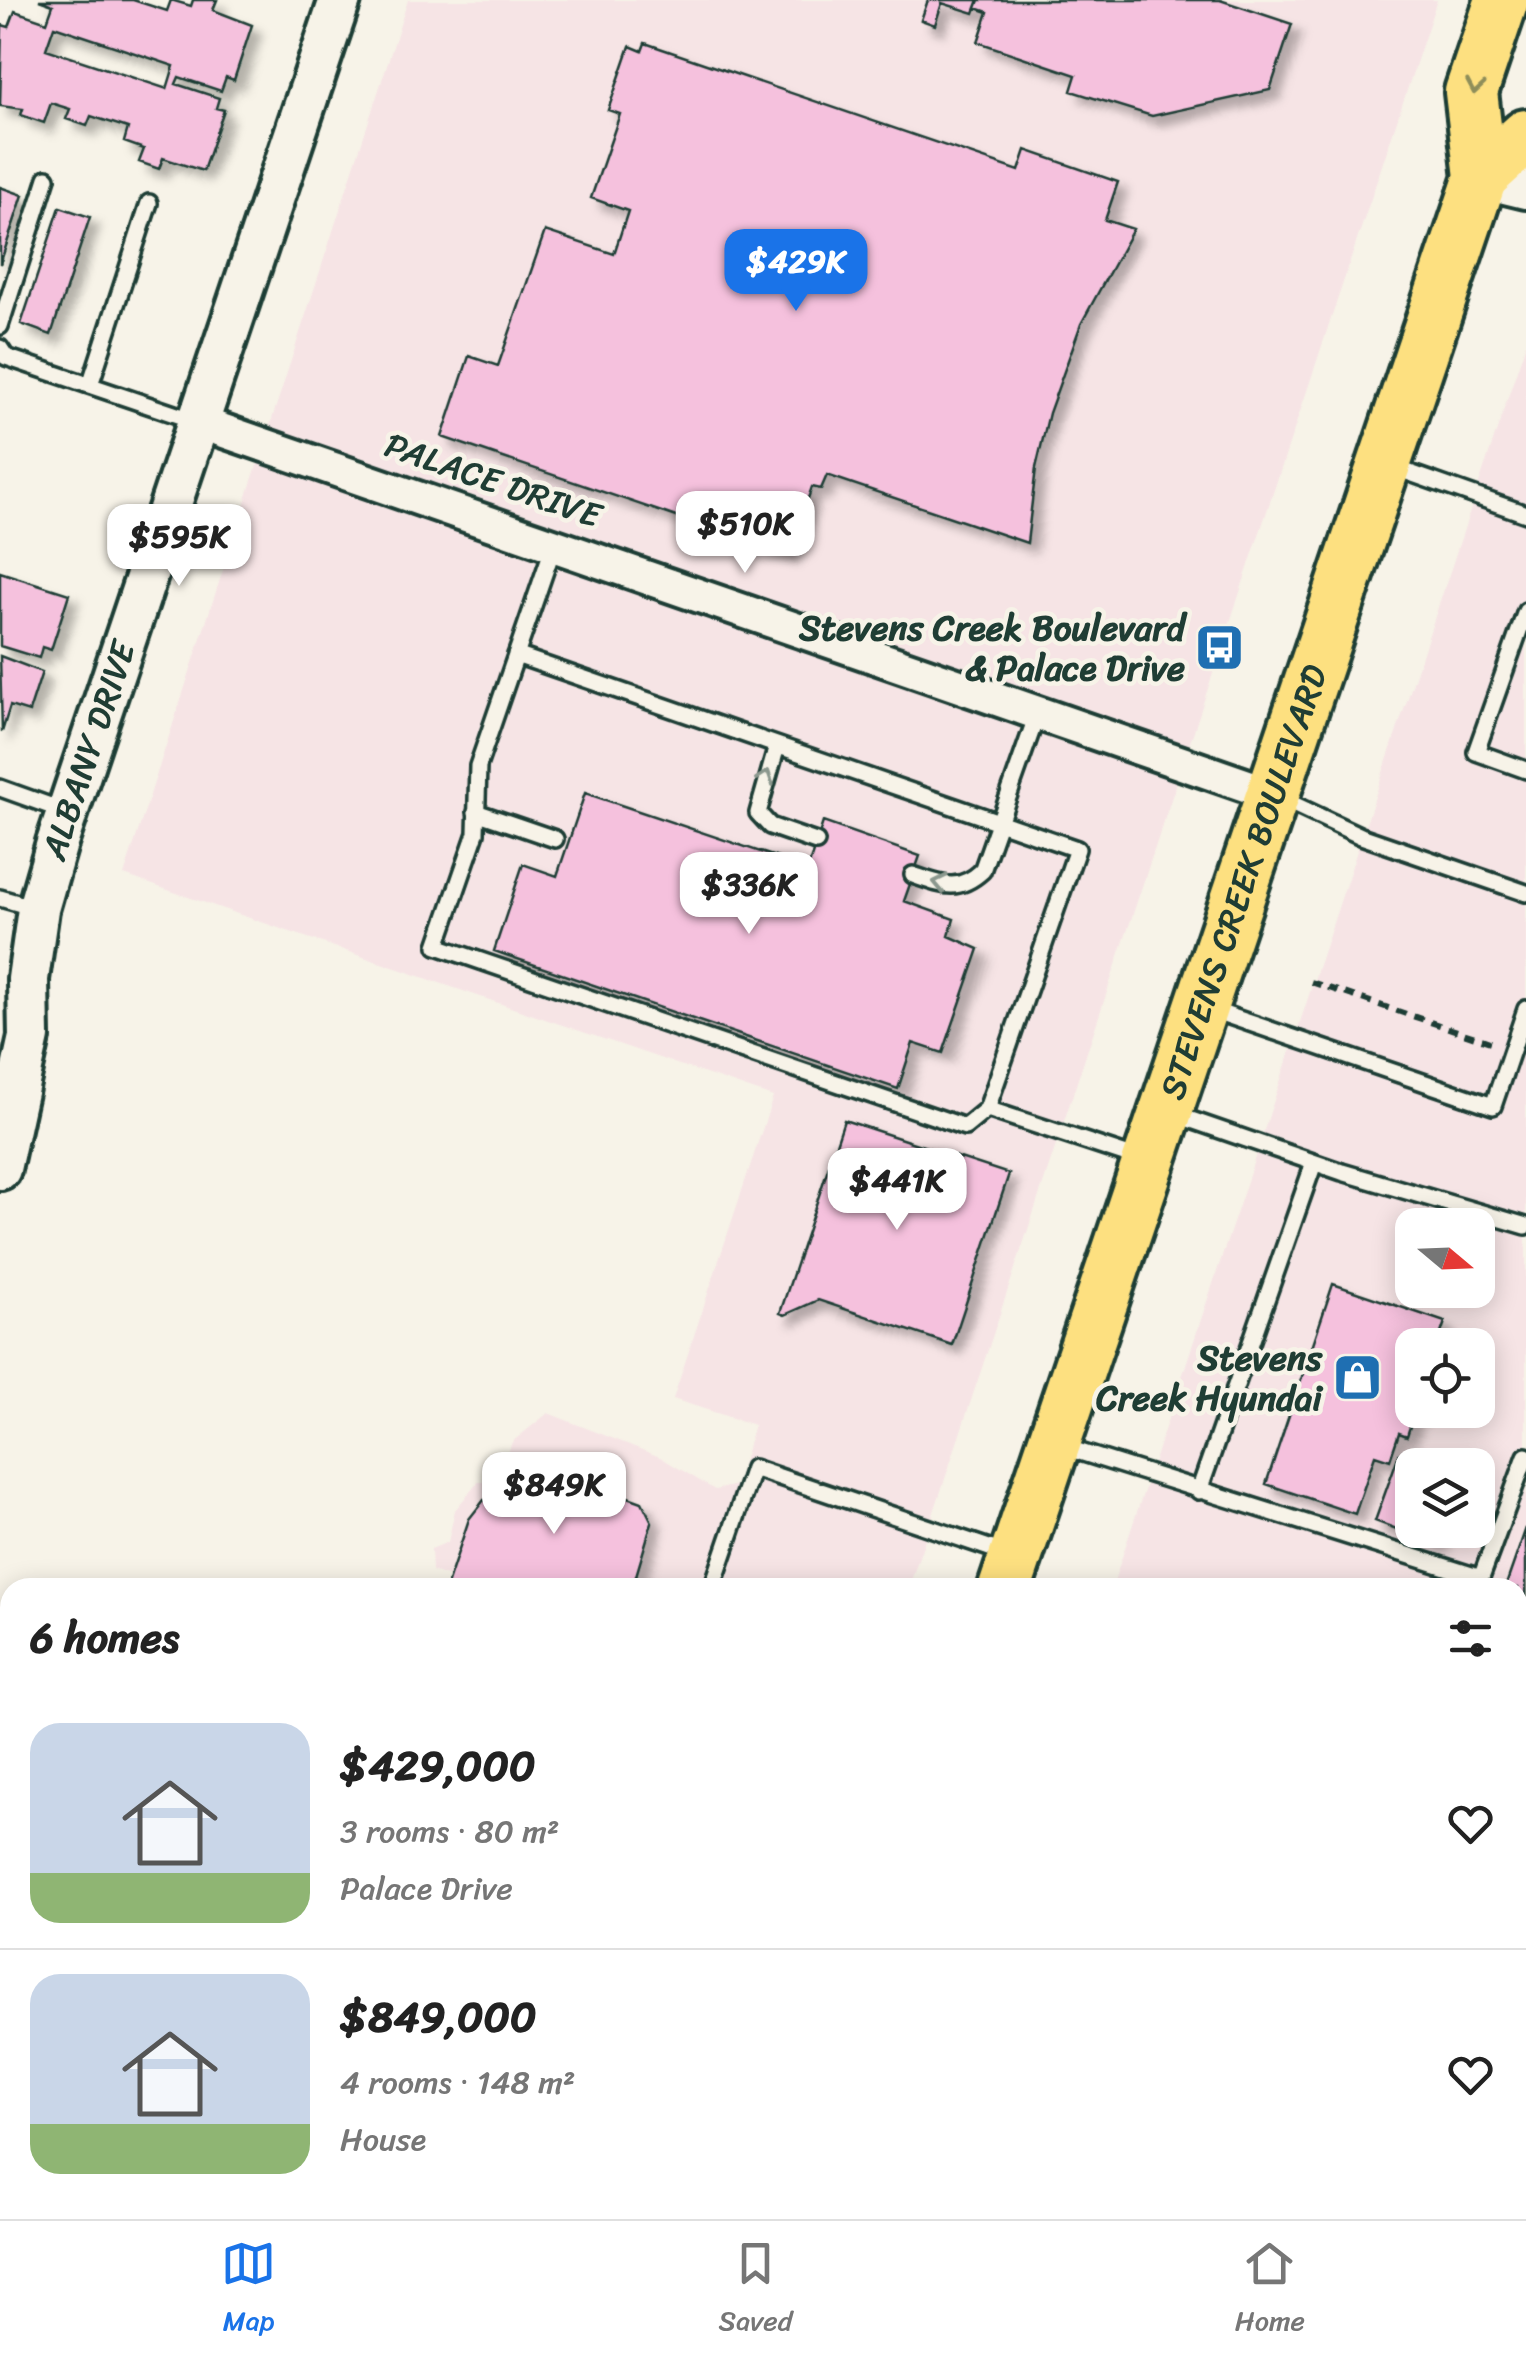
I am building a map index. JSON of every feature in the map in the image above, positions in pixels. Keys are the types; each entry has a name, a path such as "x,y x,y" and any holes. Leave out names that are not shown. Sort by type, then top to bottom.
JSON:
{"main road":[{"name":"STEVENS CREEK BOULEVARD","path":"1502,0 1471,92 1503,182"},
{"name":"STEVENS CREEK BOULEVARD","path":"1010,1572 1385,464 1526,136"}],"street":[{"name":"ALBANY DRIVE","path":"0,1170 29,1037 28,979 38,910 340,0"},
{"name":"PALACE DRIVE","path":"198,422 556,542 1271,794"}],"lane":[{"path":"0,326 47,178"},
{"path":"90,385 149,203"},
{"path":"0,348 6,357 198,422"},
{"path":"1385,464 1526,514"},
{"path":"516,655 1077,849 987,1109 965,1127 437,946 476,834 478,766 516,655 556,542"},
{"path":"1526,611 1476,752 1526,770"},
{"path":"913,875 950,888 967,884 982,871 1038,712"},
{"path":"777,746 758,813 770,826 816,842"},
{"path":"0,788 68,812"},
{"path":"1271,794 1360,836 1526,893"},
{"path":"476,812 555,839"},
{"path":"0,898 38,910"},
{"path":"1201,1006 1493,1106 1526,1009"},
{"path":"987,1109 1148,1162"},
{"path":"1165,1111 1314,1163 1526,1226"},
{"path":"1199,1492 1314,1163"},
{"path":"1053,1444 1481,1578 1526,1456"},
{"path":"715,1578 753,1468 1010,1572"}],"path":[{"path":"1311,982 1512,1049"}],"shaded area":[{"path":"408,0 1437,0 912,1578 449,1578 432,1571 431,1549 448,1542 455,1510 479,1481 497,1483 512,1442 548,1413 660,1457 715,1490 736,1485 754,1425 673,1399 773,1097 124,875"},
{"path":"1526,343 1526,1578 1115,1578"}],"building":[{"path":"39,0 133,0 167,11 171,0 191,6 193,0 217,0 213,10 252,25 234,80 226,77 221,91 179,77 176,84 219,98 216,108 224,110 203,171 163,158 159,169 139,162 144,149 124,142 128,128 91,116 87,126 66,119 70,109 51,103 44,123 21,115 23,109 0,106 2,25 9,27 15,11 47,22 53,5","holes":["54,26 174,66 167,89 46,49"]},
{"path":"928,0 979,0 974,13 942,3 935,25 921,20"},
{"path":"979,0 1220,0 1292,24 1270,90 1152,116 1071,91 1076,75 978,42 988,12 976,8"},
{"path":"645,43 1019,171 1026,150 1118,182 1105,220 1133,229 1081,324 1049,413 1036,468 1027,543 827,475 821,489 812,487 788,555 442,437 469,356 498,366 545,231 614,254 628,211 591,198 620,114 608,110 630,46 642,51"},
{"path":"0,187 23,195 0,264"},
{"path":"60,207 90,217 51,335 21,324"},
{"path":"0,572 69,594 51,650 42,647 39,658 0,646"},
{"path":"0,656 42,672 29,712 10,706 2,732"},
{"path":"585,793 808,868 823,822 920,856 904,901 954,919 949,936 979,949 943,1053 913,1043 898,1089 494,951 523,864 557,876"},
{"path":"844,1120 1009,1174 952,1345 818,1300 785,1315 780,1313"},
{"name":"Stevens Creek Hyundai","path":"1333,1284 1445,1322 1443,1328 1395,1328 1395,1428 1409,1428 1407,1436 1399,1433 1390,1460 1375,1455 1355,1514 1266,1484"},
{"path":"525,1462 565,1475 568,1467 598,1477 595,1485 642,1502 652,1522 636,1576 643,1578 449,1578 469,1519 484,1500 509,1508"},
{"path":"1395,1465 1395,1528 1375,1521"},
{"path":"1526,1528 1526,1578 1508,1578"}],"place":[{"name":"Stevens Creek Boulevard & Palace Drive","path":"1220,648"},
{"name":"Stevens Creek Hyundai","path":"1357,1378"}]}
